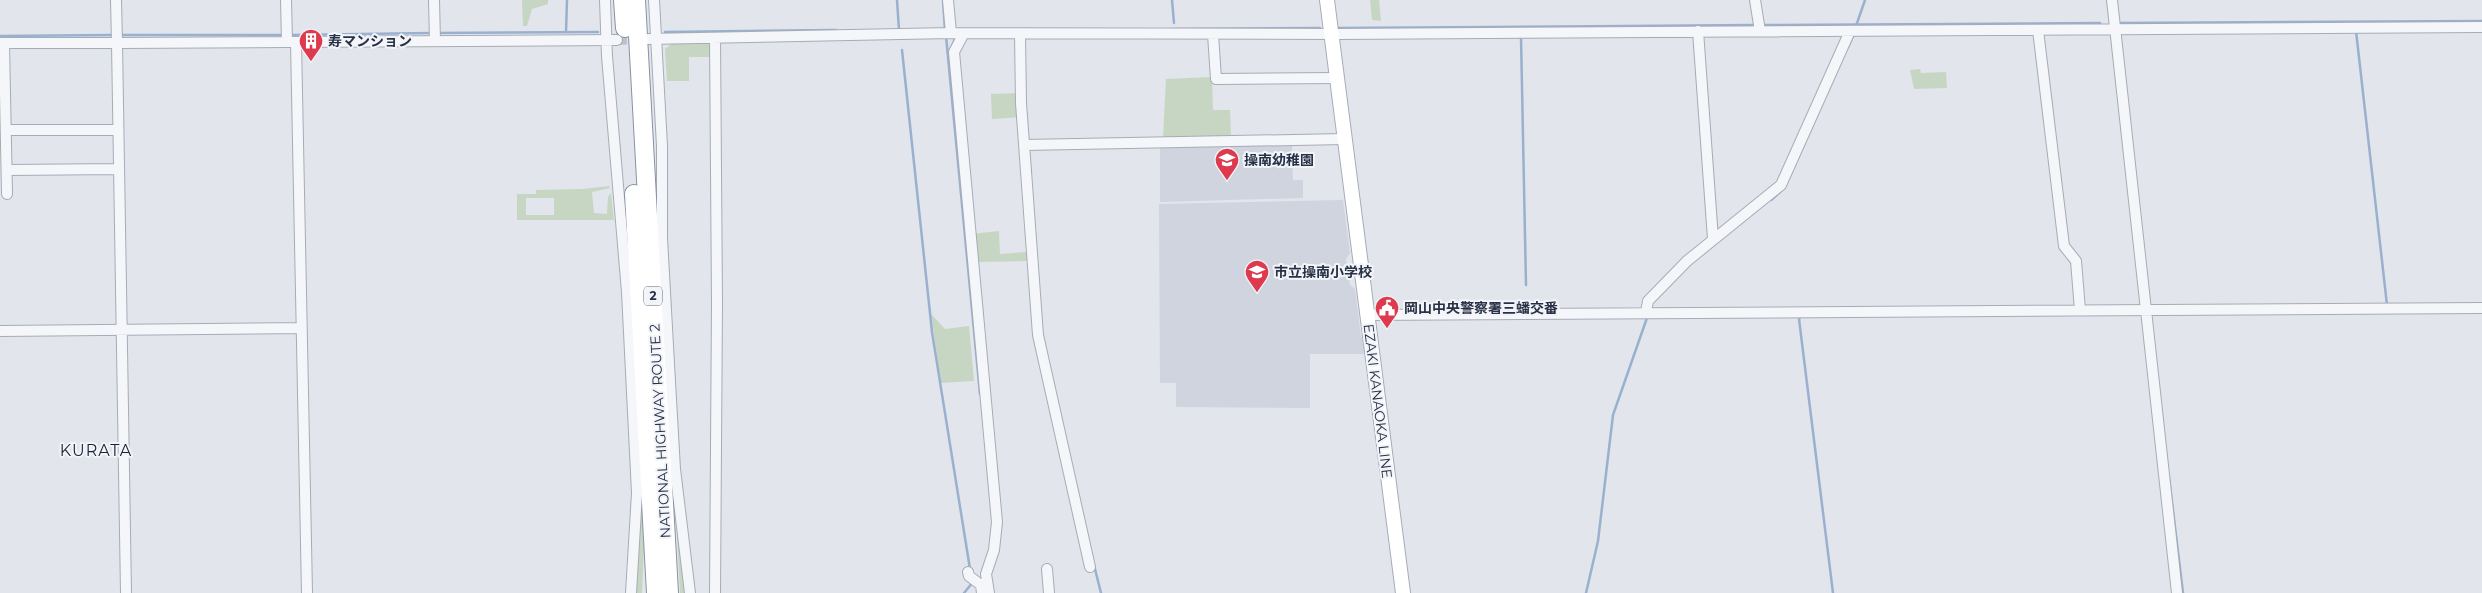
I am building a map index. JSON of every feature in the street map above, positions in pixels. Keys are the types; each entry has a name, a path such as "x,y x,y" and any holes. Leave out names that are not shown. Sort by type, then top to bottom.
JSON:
{"highway":[{"name":"NATIONAL HIGHWAY ROUTE 2","path":"623,0 656,593"},
{"name":"NATIONAL HIGHWAY ROUTE 2","path":"636,0 669,588"}],"main road":[{"name":"EZAKI KANAOKA LINE","path":"1327,0 1403,593"}],"street":[{"path":"116,0 120,330 126,593"},
{"path":"286,0 301,328 307,593"},
{"path":"434,0 435,36"},
{"path":"605,0 612,40 637,493 631,593"},
{"path":"654,0 651,39 662,146 662,238 668,364 675,469 690,593"},
{"path":"948,0 953,33 997,522 994,550 986,574 989,593"},
{"path":"1756,0 1759,27"},
{"path":"2112,0 2113,30 2177,593"},
{"path":"651,39 953,33 1331,34 1698,31 1759,27 1853,30 2482,27"},
{"path":"1648,312 1648,301 1687,260 1777,190 1784,180 1853,30"},
{"path":"2038,30 2064,246 2076,261 2080,310"},
{"path":"1698,31 1713,239"},
{"path":"1020,34 1024,145 1038,335 1090,567"},
{"path":"1213,34 1216,78 1337,78"},
{"path":"7,194 4,166 6,130 3,112 2,43 117,38 435,36 612,40"},
{"path":"715,38 717,303 715,593"},
{"path":"6,130 118,130"},
{"path":"1024,145 1344,139"},
{"path":"4,166 118,169"},
{"path":"1367,315 2482,308"},
{"path":"0,331 301,328"},
{"path":"1047,569 1049,593"},
{"path":"973,578 981,585 982,593"}],"shaded area":[{"path":"1292,145 1293,180 1303,180 1303,198 1160,202 1160,146"},
{"path":"1343,200 1350,253 1346,259 1350,285 1355,289 1361,337 1365,337 1367,354 1310,354 1310,408 1176,407 1176,383 1160,383 1159,204"}],"green space":[{"path":"522,0 548,0 548,4 532,9 527,26 523,26"},
{"path":"1370,0 1379,0 1381,21 1372,20"},
{"path":"671,44 710,45 710,57 689,57 689,81 667,81 665,49"},
{"path":"1920,69 1921,73 1946,72 1947,88 1914,89 1910,70"},
{"path":"1212,77 1213,110 1230,110 1231,136 1163,137 1166,79"},
{"path":"1019,93 1020,117 992,119 991,94"},
{"path":"609,186 610,188 592,192 594,213 607,214 608,197 611,193 614,220 517,220 517,194 536,194 536,190 583,189","holes":["526,198 554,198 554,215 526,215"]},
{"path":"999,231 1000,254 1028,252 1029,258 1026,261 975,262 972,234"},
{"path":"931,314 945,329 969,326 974,381 941,383"},
{"path":"641,497 644,546 642,593 633,593"},
{"path":"675,498 686,593 680,593"}],"waterway":[{"path":"566,32 567,0"},
{"path":"897,0 899,30"},
{"path":"943,0 945,31"},
{"path":"1172,0 1174,23"},
{"path":"1856,26 1865,0"},
{"path":"2119,23 2482,21"},
{"path":"1762,25 2100,23"},
{"path":"1338,28 1756,25"},
{"path":"1174,29 1320,28"},
{"path":"665,32 836,30"},
{"path":"2356,31 2387,305"},
{"path":"436,33 598,32"},
{"path":"289,35 431,33"},
{"path":"0,36 113,35"},
{"path":"119,35 283,35"},
{"path":"946,36 980,394"},
{"path":"1848,47 1853,36"},
{"path":"1521,37 1526,285"},
{"path":"950,50 955,39"},
{"path":"902,50 932,332 970,569"},
{"path":"1771,200 1780,192"},
{"path":"1586,593 1598,541 1613,415 1648,315"},
{"path":"1801,316 1799,319 1833,593"},
{"path":"2169,478 2183,593"},
{"path":"1094,565 1101,593"},
{"path":"964,593 973,582"}],"tunnel":[{"path":"617,40 643,39"}],"place":[{"name":"寿マンション","path":"311,62"},
{"name":"操南幼稚園","path":"1227,181"},
{"name":"市立操南小学校","path":"1257,293"},
{"name":"岡山中央警察署三蟠交番","path":"1387,329"}],"district":[{"name":"KURATA","path":"96,450"}]}
